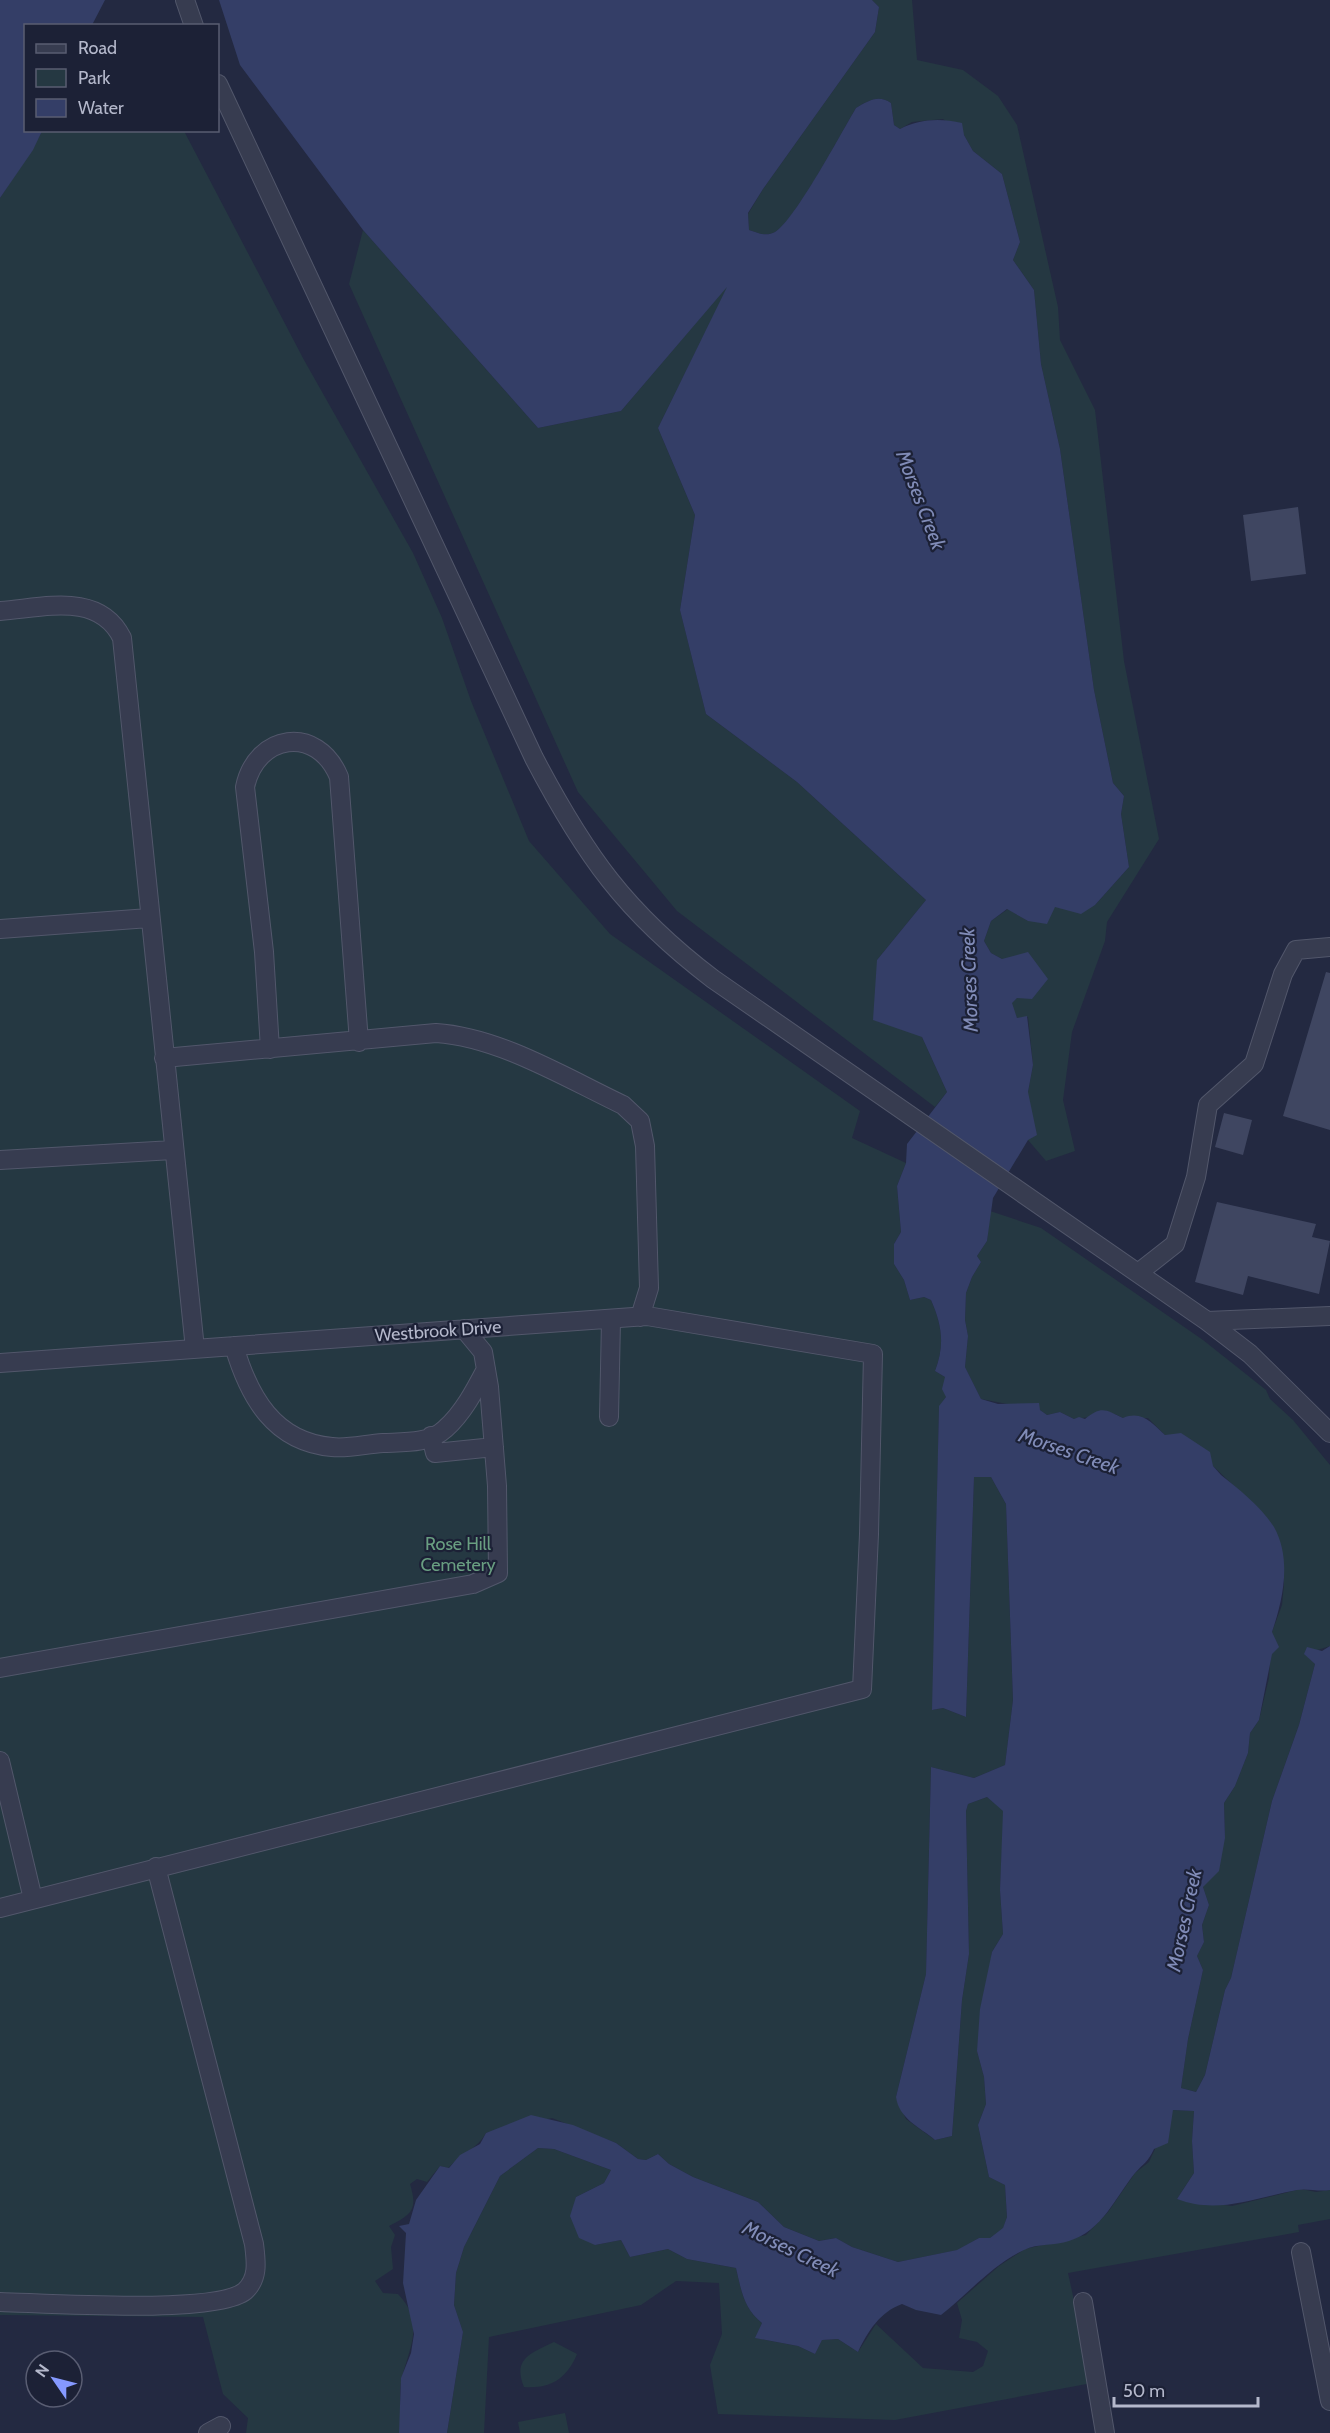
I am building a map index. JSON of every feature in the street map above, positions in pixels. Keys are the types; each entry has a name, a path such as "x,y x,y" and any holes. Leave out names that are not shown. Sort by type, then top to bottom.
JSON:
{"street":[{"path":"185,0 193,24"},
{"path":"219,86 534,758 580,841 609,882 641,918 675,950 920,1124 1207,1321 1250,1354 1330,1433"},
{"path":"0,611 85,606 103,614 116,627 124,649 149,918 195,1349"},
{"path":"270,1049 264,952 245,787 248,772 259,756 274,746 292,741 309,743 323,751 339,777 358,1042"},
{"path":"0,929 149,918"},
{"path":"1138,1273 1175,1244 1196,1177 1208,1105 1254,1064 1283,974 1296,950 1330,947"},
{"path":"164,1058 358,1042 436,1033 469,1038 512,1053 623,1106 640,1121 645,1146 649,1288 640,1317"},
{"path":"0,1160 173,1150"},
{"path":"1207,1321 1330,1316"},
{"name":"Westbrook Drive","path":"0,1363 640,1317 873,1354 869,1534 862,1689 156,1867"},
{"path":"609,1417 610,1320"},
{"path":"0,1668 473,1584 498,1573 494,1447 486,1369 483,1352 464,1329"},
{"path":"234,1346 240,1368 254,1398 277,1427 307,1443 334,1448 420,1441 444,1431 469,1401 486,1369"},
{"path":"431,1436 435,1453 494,1447"},
{"path":"0,1761 33,1899"},
{"path":"0,1908 156,1867 254,2244 257,2268 243,2293 215,2303 181,2306 0,2302"},
{"path":"1301,2252 1330,2401"},
{"path":"1083,2302 1105,2433"}],"green space":[{"path":"872,0 912,0 917,60 963,70 998,96 1017,125 1058,307 1060,340 1095,410 1124,661 1159,839 1107,922 1105,941 1072,1032 1063,1100 1075,1151 1046,1161 1028,1140 1028,1092 1033,1065 1028,1017 1017,1018 1011,1003 1017,998 1002,959 991,953 984,941 991,921 1008,909 1028,921 1055,906 1095,905 1129,867 1121,814 1124,796 1113,783 1094,690 1060,449 1041,364 1034,290 1013,260 1020,242 1002,174 973,151 964,135 943,119 912,122 900,129 894,125 891,103 877,99 856,108 805,195 784,225 768,234 749,230 748,214 763,189 875,32 879,7"},
{"name":"Rose Hill Cemetery","path":"41,132 185,132 304,360 413,553 442,618 471,701 529,841 610,934 860,1111 852,1138 906,1163 897,1186 901,1232 894,1244 894,1264 904,1280 910,1300 924,1297 931,1300 935,1309 940,1327 941,1344 935,1371 945,1377 946,1397 939,1407 933,1710 943,1708 966,1717 974,1477 991,1477 1006,1504 1013,1700 1005,1765 974,1778 931,1767 926,1974 896,2097 906,2119 935,2140 952,2136 962,2000 969,1954 966,1811 968,1804 987,1797 1004,1811 1000,1890 1003,1934 992,1952 977,2051 984,2077 986,2104 978,2125 989,2177 1005,2185 1007,2217 1003,2229 990,2238 979,2238 958,2250 898,2262 852,2247 836,2238 819,2241 784,2227 758,2202 693,2177 669,2164 658,2154 646,2160 638,2159 616,2143 552,2118 486,2133 478,2143 448,2168 440,2166 427,2182 417,2179 410,2184 413,2200 411,2210 389,2226 395,2235 391,2247 393,2269 375,2281 383,2293 398,2294 411,2314 413,2324 411,2344 401,2384 399,2433 246,2433 248,2418 223,2394 203,2317 0,2315 0,198"},
{"path":"363,230 538,428 621,411 729,284 658,428 695,515 680,610 706,714 797,782 926,900 877,960 922,1037 947,1092 935,1107 677,911 578,792 349,284"},
{"path":"990,1211 1041,1228 1203,1340 1266,1390 1270,1399 1293,1420 1330,1465 1330,1646 1305,1654 1315,1664 1299,1725 1272,1801 1231,1978 1225,1990 1205,2075 1196,2092 1181,2088 1188,2039 1203,1970 1197,1956 1204,1942 1202,1925 1209,1905 1203,1887 1225,1838 1224,1803 1235,1786 1248,1753 1250,1733 1259,1720 1269,1678 1272,1632 1282,1605 1284,1584 1282,1554 1274,1528 1257,1508 1213,1466 1165,1435 1148,1418 1123,1418 1115,1414 1074,1419 1060,1412 1047,1415 1040,1410 981,1399 965,1367 968,1336 965,1320 966,1293 981,1262 977,1256 987,1241"},
{"path":"1173,2110 1194,2111 1192,2141 1194,2173 1177,2199 1232,2206 1301,2189 1316,2192 1330,2190 1330,2219 1298,2225 1299,2232 1068,2273 1092,2383 895,2420 718,2414 710,2365 722,2334 719,2283 676,2281 641,2305 489,2337 484,2433 447,2433 463,2332 454,2305 456,2273 464,2247 500,2176 538,2148 554,2149 611,2170 604,2183 576,2197 595,2245 621,2240 630,2257 668,2249 687,2259 736,2268 747,2305 762,2323 756,2338 798,2346 815,2354 822,2340 838,2339 858,2352 876,2324 923,2368 973,2372 983,2366 988,2351 977,2342 959,2338 962,2320 957,2303 999,2266 1025,2249 1086,2235 1108,2212 1135,2173 1149,2162"},
{"path":"554,2342 577,2354 573,2363 557,2381 542,2386 524,2387 521,2377 522,2363 532,2353"},
{"path":"565,2413 569,2433 520,2433 518,2422"}],"water":[{"path":"0,0 105,0 93,24 24,24 24,132 42,132 33,150 0,198"},
{"name":"Morses Creek","path":"219,0 872,0 879,7 875,32 763,189 748,213 749,230 768,234 775,232 784,224 805,194 856,108 877,99 891,103 894,125 900,129 930,120 962,123 964,135 973,151 1002,174 1020,242 1013,260 1034,290 1041,364 1060,449 1094,690 1113,783 1124,796 1121,814 1129,867 1095,905 1081,914 1055,907 1047,924 1028,921 1007,909 991,921 984,941 991,953 1002,959 1028,952 1048,979 1032,999 1017,998 1012,1003 1017,1018 1027,1016 1033,1065 1028,1092 1037,1135 1028,1140 993,1198 987,1241 977,1256 981,1262 966,1293 965,1320 968,1336 965,1367 981,1399 998,1404 1039,1403 1040,1410 1047,1415 1060,1412 1074,1419 1079,1417 1085,1419 1104,1410 1123,1418 1136,1416 1146,1419 1165,1435 1181,1433 1210,1452 1213,1466 1263,1513 1280,1539 1284,1580 1272,1632 1279,1647 1272,1654 1259,1720 1250,1733 1248,1753 1235,1786 1224,1803 1225,1838 1219,1871 1203,1887 1209,1905 1202,1925 1204,1942 1197,1956 1203,1970 1188,2039 1181,2088 1196,2092 1205,2075 1225,1990 1231,1978 1272,1801 1299,1725 1315,1664 1304,1654 1307,1647 1322,1651 1330,1646 1330,2190 1297,2190 1222,2205 1192,2203 1177,2199 1194,2173 1192,2141 1194,2111 1173,2110 1168,2143 1154,2149 1107,2213 1090,2230 1069,2241 1029,2248 1013,2256 991,2271 941,2315 916,2310 902,2304 881,2317 858,2352 838,2339 822,2340 815,2354 798,2346 755,2338 762,2323 747,2305 736,2268 687,2259 668,2249 630,2257 621,2240 595,2245 579,2238 570,2216 576,2197 604,2183 611,2170 554,2149 538,2148 500,2176 464,2247 456,2273 454,2305 463,2332 447,2433 399,2433 401,2378 411,2353 414,2334 403,2283 406,2233 399,2226 409,2224 416,2200 440,2166 449,2168 460,2155 480,2144 486,2133 531,2115 573,2125 616,2143 638,2159 646,2160 658,2154 669,2164 693,2177 758,2202 784,2227 819,2241 836,2238 852,2247 898,2262 957,2250 979,2238 990,2238 1003,2228 1007,2217 1005,2185 989,2177 978,2125 986,2104 984,2077 977,2051 980,2009 992,1952 1003,1934 1000,1890 1003,1811 987,1797 968,1804 966,1811 969,1954 962,2000 952,2136 935,2140 906,2117 896,2097 926,1974 931,1767 974,1778 1005,1765 1013,1700 1006,1504 991,1477 974,1477 966,1717 943,1708 932,1710 939,1406 946,1397 942,1389 945,1377 935,1371 940,1352 941,1335 935,1309 931,1300 924,1297 910,1300 904,1280 894,1264 894,1244 901,1232 897,1186 906,1163 907,1144 947,1092 922,1037 873,1020 877,960 926,900 797,782 706,714 680,610 695,515 658,428 727,287 621,411 538,428 363,230 240,65"}],"building":[{"path":"1298,507 1306,574 1251,581 1243,515"},
{"path":"1326,972 1330,973 1330,1130 1283,1116"},
{"path":"1224,1113 1252,1120 1243,1155 1215,1147"},
{"path":"1217,1202 1316,1224 1312,1237 1330,1241 1319,1294 1248,1276 1243,1295 1195,1282"}]}
